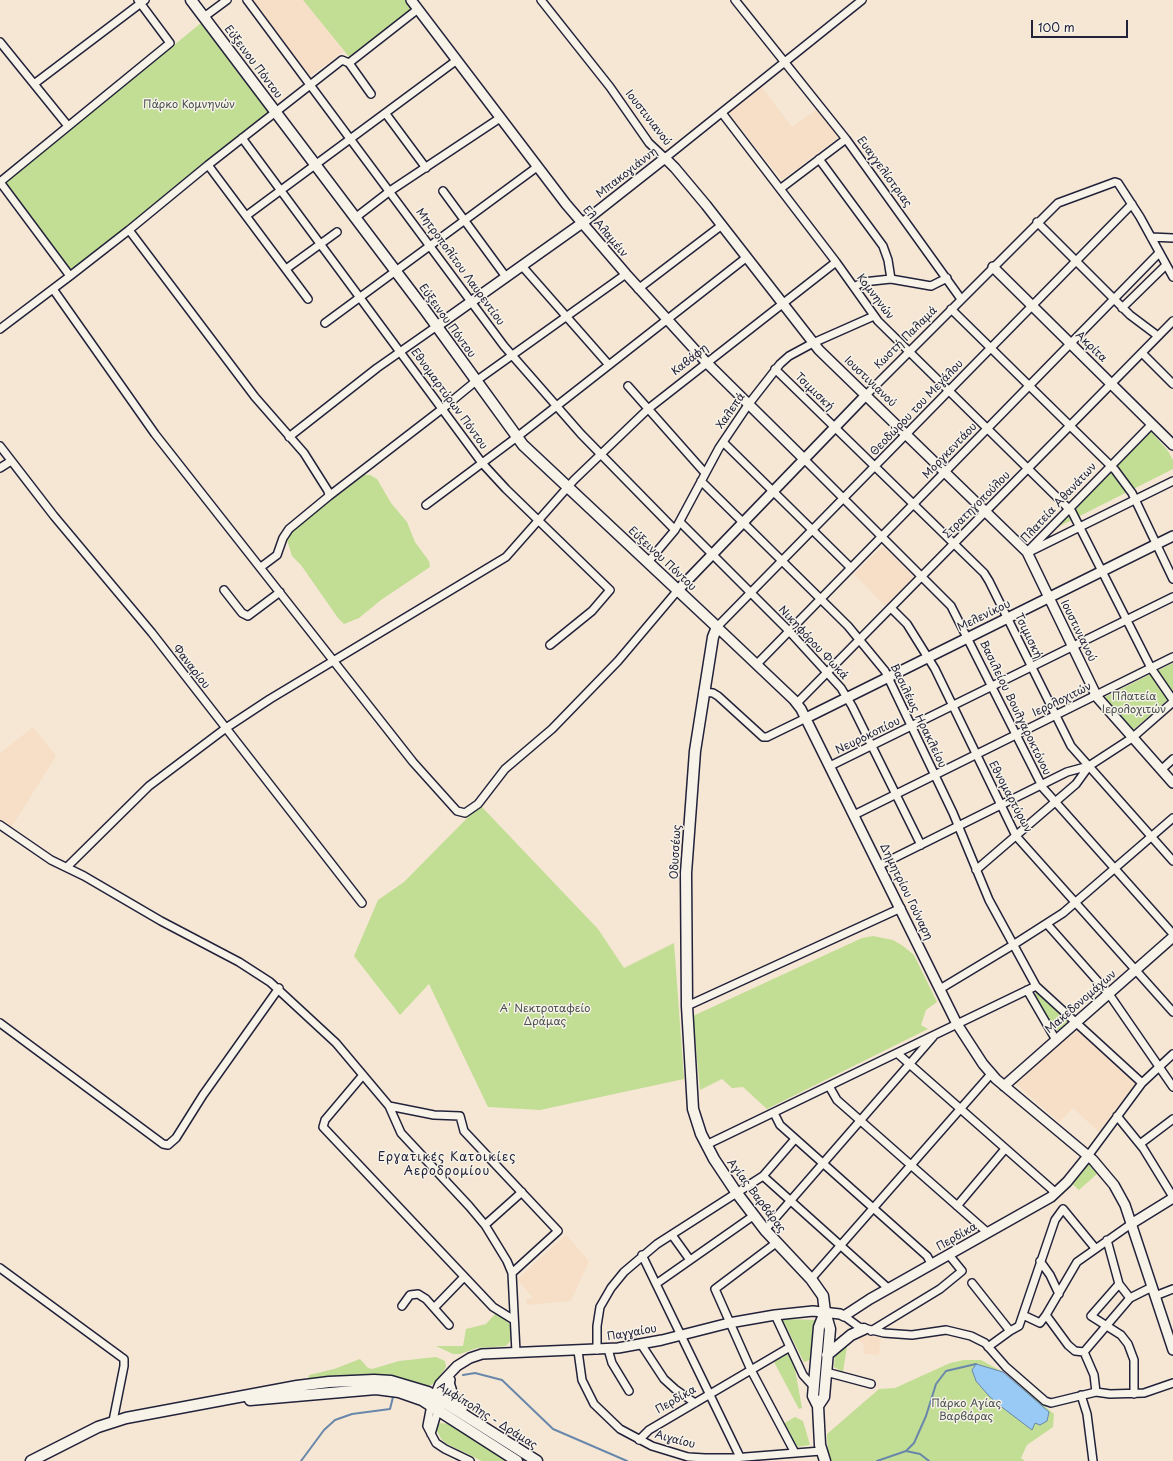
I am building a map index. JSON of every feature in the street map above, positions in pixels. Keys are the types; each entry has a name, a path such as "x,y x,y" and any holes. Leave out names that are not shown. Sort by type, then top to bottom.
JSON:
{"main road":[{"name":"Εύξεινου Πόντου","path":"191,0 437,326 517,437 531,453 717,627"},
{"name":"Οδυσσέως","path":"690,1081 686,1006 686,873 693,778 704,692 713,637 717,627"},
{"name":"Αγίας Βαρβάρας","path":"690,1081 695,1115 706,1145 753,1216 776,1243 811,1279 823,1296 824,1312 830,1329 824,1397 818,1406"},
{"path":"824,1312 818,1327 813,1396 818,1406 821,1451 826,1461"},
{"path":"827,1355 851,1335 867,1330"},
{"path":"451,1377 452,1397 460,1406 497,1435"},
{"name":"Αμφίπολης - Δράμας","path":"31,1461 113,1421 168,1409 236,1399 261,1399 396,1387 436,1403 497,1435 537,1461"},
{"name":"Αμφίπολης - Δράμας","path":"436,1403 517,1461"}],"street":[{"path":"204,17 227,0"},
{"name":"Μητροπολίτου Λαυρεντίου","path":"247,0 512,355 556,406 675,530"},
{"name":"Ελ Αλαμέιν","path":"411,0 538,167 582,223 638,289 666,321 706,362 804,459"},
{"name":"Ιουστινιανού","path":"540,0 610,87 649,143 675,168 722,225 813,343 1027,552 1096,695 1132,738 1173,783"},
{"name":"Ευαγγελίστριας","path":"734,0 846,139 962,299"},
{"name":"Μπακογιάννη","path":"437,326 582,223 862,0"},
{"path":"34,84 141,1 170,43 0,182 70,276"},
{"path":"0,329 70,276 311,84 346,62 418,9"},
{"path":"0,42 68,126"},
{"path":"246,216 316,166 457,60"},
{"path":"346,62 371,94"},
{"name":"Κομνηνών","path":"722,113 836,262 874,316 1069,508 1081,526 1151,668 1173,701"},
{"path":"386,114 426,168"},
{"path":"355,218 390,191 500,118"},
{"name":"Εθνομαρτύρων Πόντου","path":"242,138 482,463 610,590 595,608 550,644"},
{"path":"780,189 846,139"},
{"path":"819,160 883,246 888,260 891,279"},
{"path":"208,165 308,299"},
{"path":"325,323 538,167"},
{"name":"Κωστή Παλαμά","path":"678,590 866,395 1037,222 1058,203 1115,182 1118,183 1132,204"},
{"path":"443,191 506,277"},
{"path":"1132,204 1173,277"},
{"name":"Θεοδώρου του Μεγάλου","path":"717,627 1132,204"},
{"path":"1037,222 1122,308 1158,336"},
{"path":"638,289 722,225"},
{"path":"128,230 255,397 304,453 327,489 329,496"},
{"path":"286,269 337,232"},
{"path":"1151,237 1173,238"},
{"name":"Μοργκεντάου","path":"756,664 1160,253"},
{"path":"426,505 517,437 747,257"},
{"name":"Καβάφη","path":"67,867 149,786 226,728 503,559 568,487 648,409 782,302 836,262"},
{"path":"1122,308 1166,265"},
{"path":"522,266 609,365"},
{"name":"Ακρίτα","path":"993,267 1070,344 1173,443"},
{"path":"261,568 277,555 283,538 289,529 329,496 442,410 476,381 626,274"},
{"path":"854,287 863,282 891,279 929,286 938,284 947,278"},
{"path":"53,289 155,434 413,762 457,811 465,814 478,804 505,769 546,735 614,667 678,590"},
{"path":"951,309 1110,465 1126,485 1135,500 1173,579"},
{"name":"Χαλεπά","path":"648,562 675,530 723,442 775,369 789,356 813,343 874,316"},
{"name":"Στρατηγοπούλου","path":"797,703 1173,321"},
{"path":"289,437 400,352 437,326"},
{"path":"1142,353 1173,384"},
{"name":"Τσιμισκή","path":"775,369 987,577 1071,746 1173,861"},
{"path":"628,386 705,473"},
{"name":"Πλατεία Αθανάτων","path":"1027,552 1110,465 1152,424"},
{"path":"723,442 851,568"},
{"name":"Φαναρίου","path":"0,446 61,524 133,610 362,903"},
{"name":"Βασιλείου Βουλγαροκτόνου","path":"804,459 951,606 1041,785 1173,934"},
{"path":"0,468 11,461"},
{"name":"Βασιλέως Ηρακλείου","path":"701,481 860,639 889,677 958,826 989,900 1036,986 1142,1083"},
{"name":"Πλατεία Αθανάτων","path":"1027,552 1173,481"},
{"name":"Νικηφόρου Φωκά","path":"680,522 828,672 847,698 921,845"},
{"name":"Μελενίκου","path":"806,718 1173,536"},
{"path":"224,590 242,613 248,616 280,592"},
{"name":"Νευροκοπίου","path":"830,766 1173,597"},
{"name":"Εθνομαρτύρων","path":"891,608 907,624 928,658 1016,836 1173,1012"},
{"name":"Δημητρίου Γούναρη","path":"717,627 797,703 880,865 957,1024 991,1074 1088,1156 1114,1185 1125,1205 1169,1331 1173,1350"},
{"name":"Ιερολοχιτών","path":"854,815 1173,657"},
{"path":"704,692 713,693 718,696 763,738 806,718"},
{"path":"880,865 1067,772 1089,766 1132,738 1173,701"},
{"path":"1161,770 1173,759"},
{"path":"976,870 1078,782 1089,766"},
{"path":"940,989 1047,924 1076,902 1173,818"},
{"path":"0,825 45,856 99,884 167,924 239,962 279,988 336,1043 389,1106 401,1133 485,1225 507,1262 512,1273 516,1352"},
{"path":"686,1006 901,908"},
{"path":"1047,924 1109,994 1173,1087"},
{"name":"Μακεδονομάχων","path":"1004,1086 1173,937"},
{"path":"706,1145 1036,986"},
{"path":"0,1023 163,1144 168,1145 176,1138 203,1095 279,988"},
{"path":"1027,990 1056,1040"},
{"path":"765,1230 935,1034"},
{"path":"897,1053 1056,1193"},
{"path":"1088,1156 1142,1083 1173,1054"},
{"path":"811,1279 991,1074"},
{"path":"363,1075 325,1120 323,1127 496,1311 514,1320"},
{"path":"829,1086 837,1100 988,1233"},
{"path":"389,1106 434,1115 460,1116 464,1131 558,1231 512,1273"},
{"path":"774,1113 779,1123 795,1139 927,1256 932,1265"},
{"path":"1023,1315 1040,1323 1059,1294 1075,1265 1095,1248 1173,1198 1140,1144 1117,1116"},
{"path":"1140,1144 1173,1119"},
{"path":"597,1350 598,1316 603,1302 618,1279 642,1256 672,1234 763,1176 795,1139"},
{"path":"957,1206 1005,1148"},
{"name":"Περδίκα","path":"844,1316 1056,1193 1088,1156"},
{"path":"763,1176 889,1289"},
{"path":"485,1225 522,1192"},
{"path":"988,1347 1010,1331 1018,1328 1055,1220 1063,1209 1095,1248"},
{"path":"656,1284 753,1216"},
{"path":"672,1234 690,1260"},
{"path":"1107,1240 1119,1284 1130,1298"},
{"path":"776,1243 715,1289 751,1370 795,1453"},
{"path":"867,1330 940,1289 962,1271 949,1255"},
{"path":"642,1256 740,1457"},
{"path":"1040,1261 1050,1275 1059,1294"},
{"path":"0,1268 124,1359 124,1366 113,1421"},
{"path":"434,1308 464,1277"},
{"path":"972,1283 1010,1331"},
{"path":"1119,1284 1092,1316 1123,1338 1132,1354 1134,1394"},
{"path":"1084,1352 1130,1298 1154,1291 1173,1289"},
{"path":"402,1306 410,1295 418,1294 434,1308 449,1325"},
{"path":"824,1312 840,1314 855,1326 867,1330 912,1336 948,1330 971,1336 984,1342 1006,1367 1045,1401 1051,1403 1096,1392 1110,1394 1150,1392 1173,1383"},
{"name":"Παγγαίου","path":"451,1377 464,1362 476,1356 516,1352 608,1349 641,1344 729,1323 774,1315 824,1312"},
{"path":"774,1315 803,1374 813,1386"},
{"path":"1046,1315 1068,1346 1075,1351 1084,1352"},
{"path":"641,1344 664,1379 695,1403"},
{"name":"Περδίκα","path":"639,1440 649,1430 790,1346"},
{"path":"608,1349 612,1363 629,1391"},
{"name":"Αιγαίου","path":"578,1351 580,1375 590,1399 613,1423 639,1440 657,1448 688,1457 740,1457 821,1451"},
{"path":"1084,1352 1094,1375 1096,1392"},
{"path":"826,1372 871,1384"},
{"path":"451,1377 436,1403 427,1426 436,1443 470,1461"},
{"path":"1080,1395 1087,1414 1093,1461"}],"shaded area":[{"path":"252,0 303,0 344,51 310,76"},
{"path":"760,85 792,127 817,109 839,137 782,180 727,111"},
{"path":"883,546 914,577 885,606 854,574"},
{"path":"33,727 56,756 11,828 0,821 0,753"},
{"path":"1079,1028 1137,1082 1099,1132 1073,1108 1059,1122 1015,1083"},
{"path":"566,1235 589,1261 571,1301 527,1305 526,1299 533,1298 517,1279"},
{"path":"864,1335 881,1337 879,1355 863,1354 864,1346 858,1339"}],"green space":[{"path":"303,0 407,0 413,8 350,58"},
{"name":"Πάρκο Κομνηνών","path":"201,23 270,114 73,273 5,183"},
{"path":"1150,430 1168,451 1173,460 1173,469 1056,528 1054,527"},
{"path":"363,475 370,475 377,479 391,503 407,522 415,542 429,561 430,567 381,600 359,618 344,624 338,618 301,565 292,556 287,540 290,532"},
{"name":"Πλατεία Ιερολοχιτών","path":"1173,663 1173,695 1133,730 1105,697"},
{"name":"Α' Νεκτροταφείο Δράμας","path":"480,805 598,929 624,968 674,943 684,1079 540,1110 488,1107 429,984 400,1015 354,956 378,900 404,882"},
{"path":"873,936 893,940 914,955 937,1002 926,1010 921,1025 928,1029 767,1109 743,1087 732,1088 722,1079 700,1090 693,1016 862,938"},
{"path":"1037,992 1070,1021 1061,1031 1055,1029 1035,998 1034,995"},
{"path":"1087,1162 1098,1173 1079,1190 1071,1183"},
{"path":"495,1314 507,1321 511,1326 511,1340 506,1346 477,1348 460,1354 453,1354 436,1346 463,1346 466,1329 486,1324"},
{"path":"782,1319 818,1320 810,1360 804,1362"},
{"path":"847,1346 843,1372 834,1367 835,1355"},
{"path":"788,1354 795,1369 802,1408 799,1409 774,1362"},
{"path":"436,1357 445,1361 446,1367 435,1383 429,1386 392,1376 343,1375 308,1379 309,1375 334,1369 360,1359 368,1368 372,1369 399,1361"},
{"name":"Πάρκο Αγίας Βαρβάρας","path":"964,1360 981,1360 1003,1372 1054,1414 1053,1427 1027,1445 1021,1458 1025,1461 831,1461 828,1456 827,1434 879,1389 895,1388 950,1363"},
{"path":"795,1417 803,1421 810,1445 796,1447 783,1424"},
{"path":"440,1423 449,1424 507,1461 482,1461 449,1445 442,1440 437,1431"}],"water":[{"path":"976,1364 1003,1372 1049,1412 1047,1421 1040,1425 1035,1423 1032,1430 1003,1408 989,1396 976,1381 972,1370"}],"waterway":[{"path":"877,1461 906,1451 914,1443 926,1416 936,1384 946,1371 976,1364"},
{"path":"463,1375 475,1373 502,1380 553,1429 627,1461"},
{"path":"301,1461 324,1430 335,1420 352,1414 390,1409 393,1397"},
{"path":"906,1451 920,1454 929,1461"}],"district":[{"name":"Εργατικές Κατοικίες Αεροδρομίου","path":"447,1165"}]}
